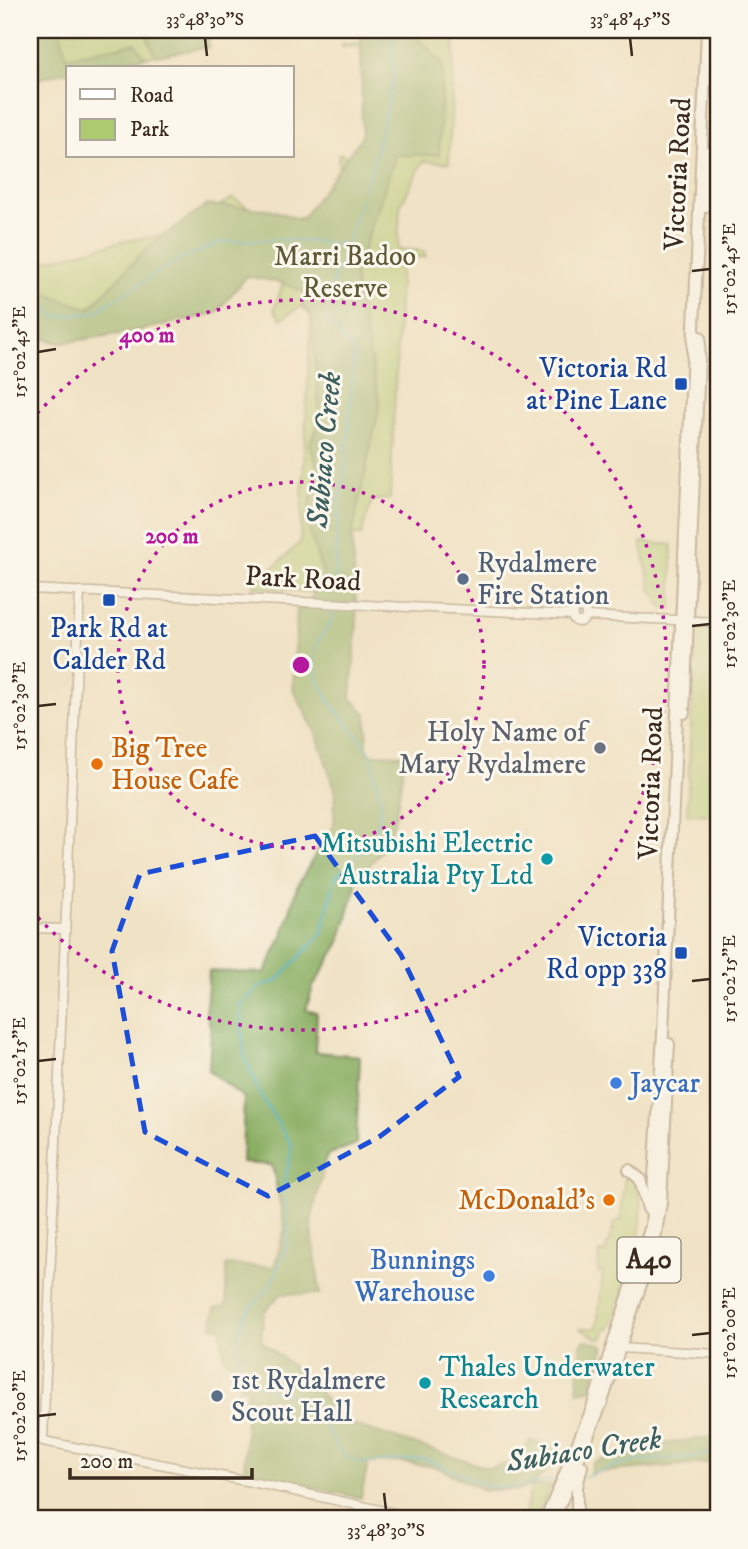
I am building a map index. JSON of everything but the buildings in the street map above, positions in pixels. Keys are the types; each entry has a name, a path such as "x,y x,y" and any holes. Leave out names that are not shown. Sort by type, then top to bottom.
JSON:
{"highway":[{"name":"Victoria Road","path":"574,1468 591,1411 654,1245 661,1203 707,30"},
{"name":"Victoria Road","path":"545,1519 588,1439 651,1226 714,30"},
{"path":"629,1170 640,1179 651,1226"},
{"path":"574,1468 577,1519"},
{"name":"Victoria Road","path":"554,1519 560,1493"}],"street":[{"name":"Park Road","path":"30,589 573,615 574,611 580,609 586,616 684,620"},
{"path":"80,591 43,1441 421,1519"},
{"path":"684,620 718,622"},
{"path":"30,928 65,929"},
{"path":"616,1347 718,1354"}],"highlighted area":[{"path":"315,836 401,955 459,1077 379,1137 268,1196 145,1132 112,951 140,874"}],"green space":[{"path":"30,30 208,30 209,47 92,66 66,66 66,72 30,81"},
{"path":"30,30 60,30 66,57 135,43 145,57 66,66 66,72 30,81"},
{"path":"173,30 208,30 209,47 156,56 147,37"},
{"path":"361,30 410,30 443,64 439,155 396,155 354,277 380,404 352,534 357,623 351,698 367,715 367,754 405,755 389,842 358,878 340,942 313,987 306,1010 317,1013 315,1052 360,1056 356,1144 327,1155 311,1221 320,1294 281,1294 264,1312 261,1341 312,1382 342,1421 488,1468 512,1463 531,1440 563,1454 531,1486 518,1490 483,1490 437,1467 399,1462 368,1463 361,1498 244,1473 247,1386 240,1387 231,1361 224,1358 221,1328 212,1326 215,1308 226,1306 226,1265 274,1267 285,1228 272,1165 242,1163 244,1098 209,1071 211,1029 206,1012 209,971 265,973 283,935 297,887 334,826 335,789 316,733 293,689 297,609 306,608 323,575 306,520 318,470 310,443 320,420 311,316 302,304 308,294 283,283 247,276 216,313 131,332 60,343 30,335 30,271 41,292 89,309 148,247 207,205 270,209 301,220 362,136"},
{"name":"Marri Badoo Reserve","path":"365,30 455,30 449,163 423,161 400,206 398,249 424,251 426,257 401,258 390,499 372,500 361,536 352,535 345,595 252,587 300,543 311,316 301,306 281,319 274,310 283,283 247,276 216,313 131,332 60,343 30,335 30,260 34,264 124,241 176,233 198,217 233,198 265,217 326,219 328,196 339,167 338,155 342,153 353,168 375,117 367,46 342,47 342,44 366,41"},
{"path":"641,542 672,545 672,609 663,608 651,588"},
{"path":"699,630 718,631 718,815 687,814 695,634"},
{"path":"625,1174 636,1186 641,1203 641,1224 630,1272 610,1329 605,1329 603,1339 599,1339 579,1328 597,1328 603,1271 598,1273 600,1252 605,1253 615,1223 621,1220"},
{"path":"585,1340 603,1345 603,1353 590,1390 577,1392 581,1344"},
{"path":"718,1436 718,1462 590,1473 593,1463 623,1453"},
{"path":"531,1486 551,1486 535,1519 524,1519"}],"waterway":[{"name":"Subiaco Creek","path":"363,192 375,157 394,78 391,30"},
{"name":"Subiaco Creek","path":"337,593 339,504 346,465 354,354 329,323 333,279 361,199"},
{"path":"30,289 54,317 93,313 178,260 221,242 282,239 347,244"},
{"name":"Subiaco Creek","path":"335,606 331,623 319,639 314,656 317,678 329,701 371,753 381,803 375,837 335,878 322,933 276,982 262,985 240,1005 244,1054 259,1093 292,1146 284,1189 287,1242 270,1286 251,1307 243,1321 238,1338 240,1365 243,1373 255,1384 295,1396 313,1407 338,1449 353,1460 364,1463 425,1459 491,1487 515,1487 557,1480"},
{"name":"Subiaco Creek","path":"583,1477 624,1463 697,1456 718,1451"}],"place":[{"name":"Victoria Rd at Pine Lane","path":"681,384"},
{"name":"Rydalmere Fire Station","path":"463,579"},
{"name":"Park Rd at Calder Rd","path":"109,600"},
{"name":"Holy Name of Mary Rydalmere","path":"600,748"},
{"name":"Big Tree House Cafe","path":"97,764"},
{"name":"Mitsubishi Electric Australia Pty Ltd","path":"547,859"},
{"name":"Victoria Rd opp 338","path":"681,953"},
{"name":"Jaycar","path":"616,1083"},
{"name":"McDonald's","path":"609,1200"},
{"name":"Bunnings Warehouse","path":"489,1276"},
{"name":"Thales Underwater Research","path":"425,1383"},
{"name":"1st Rydalmere Scout Hall","path":"217,1396"}]}
